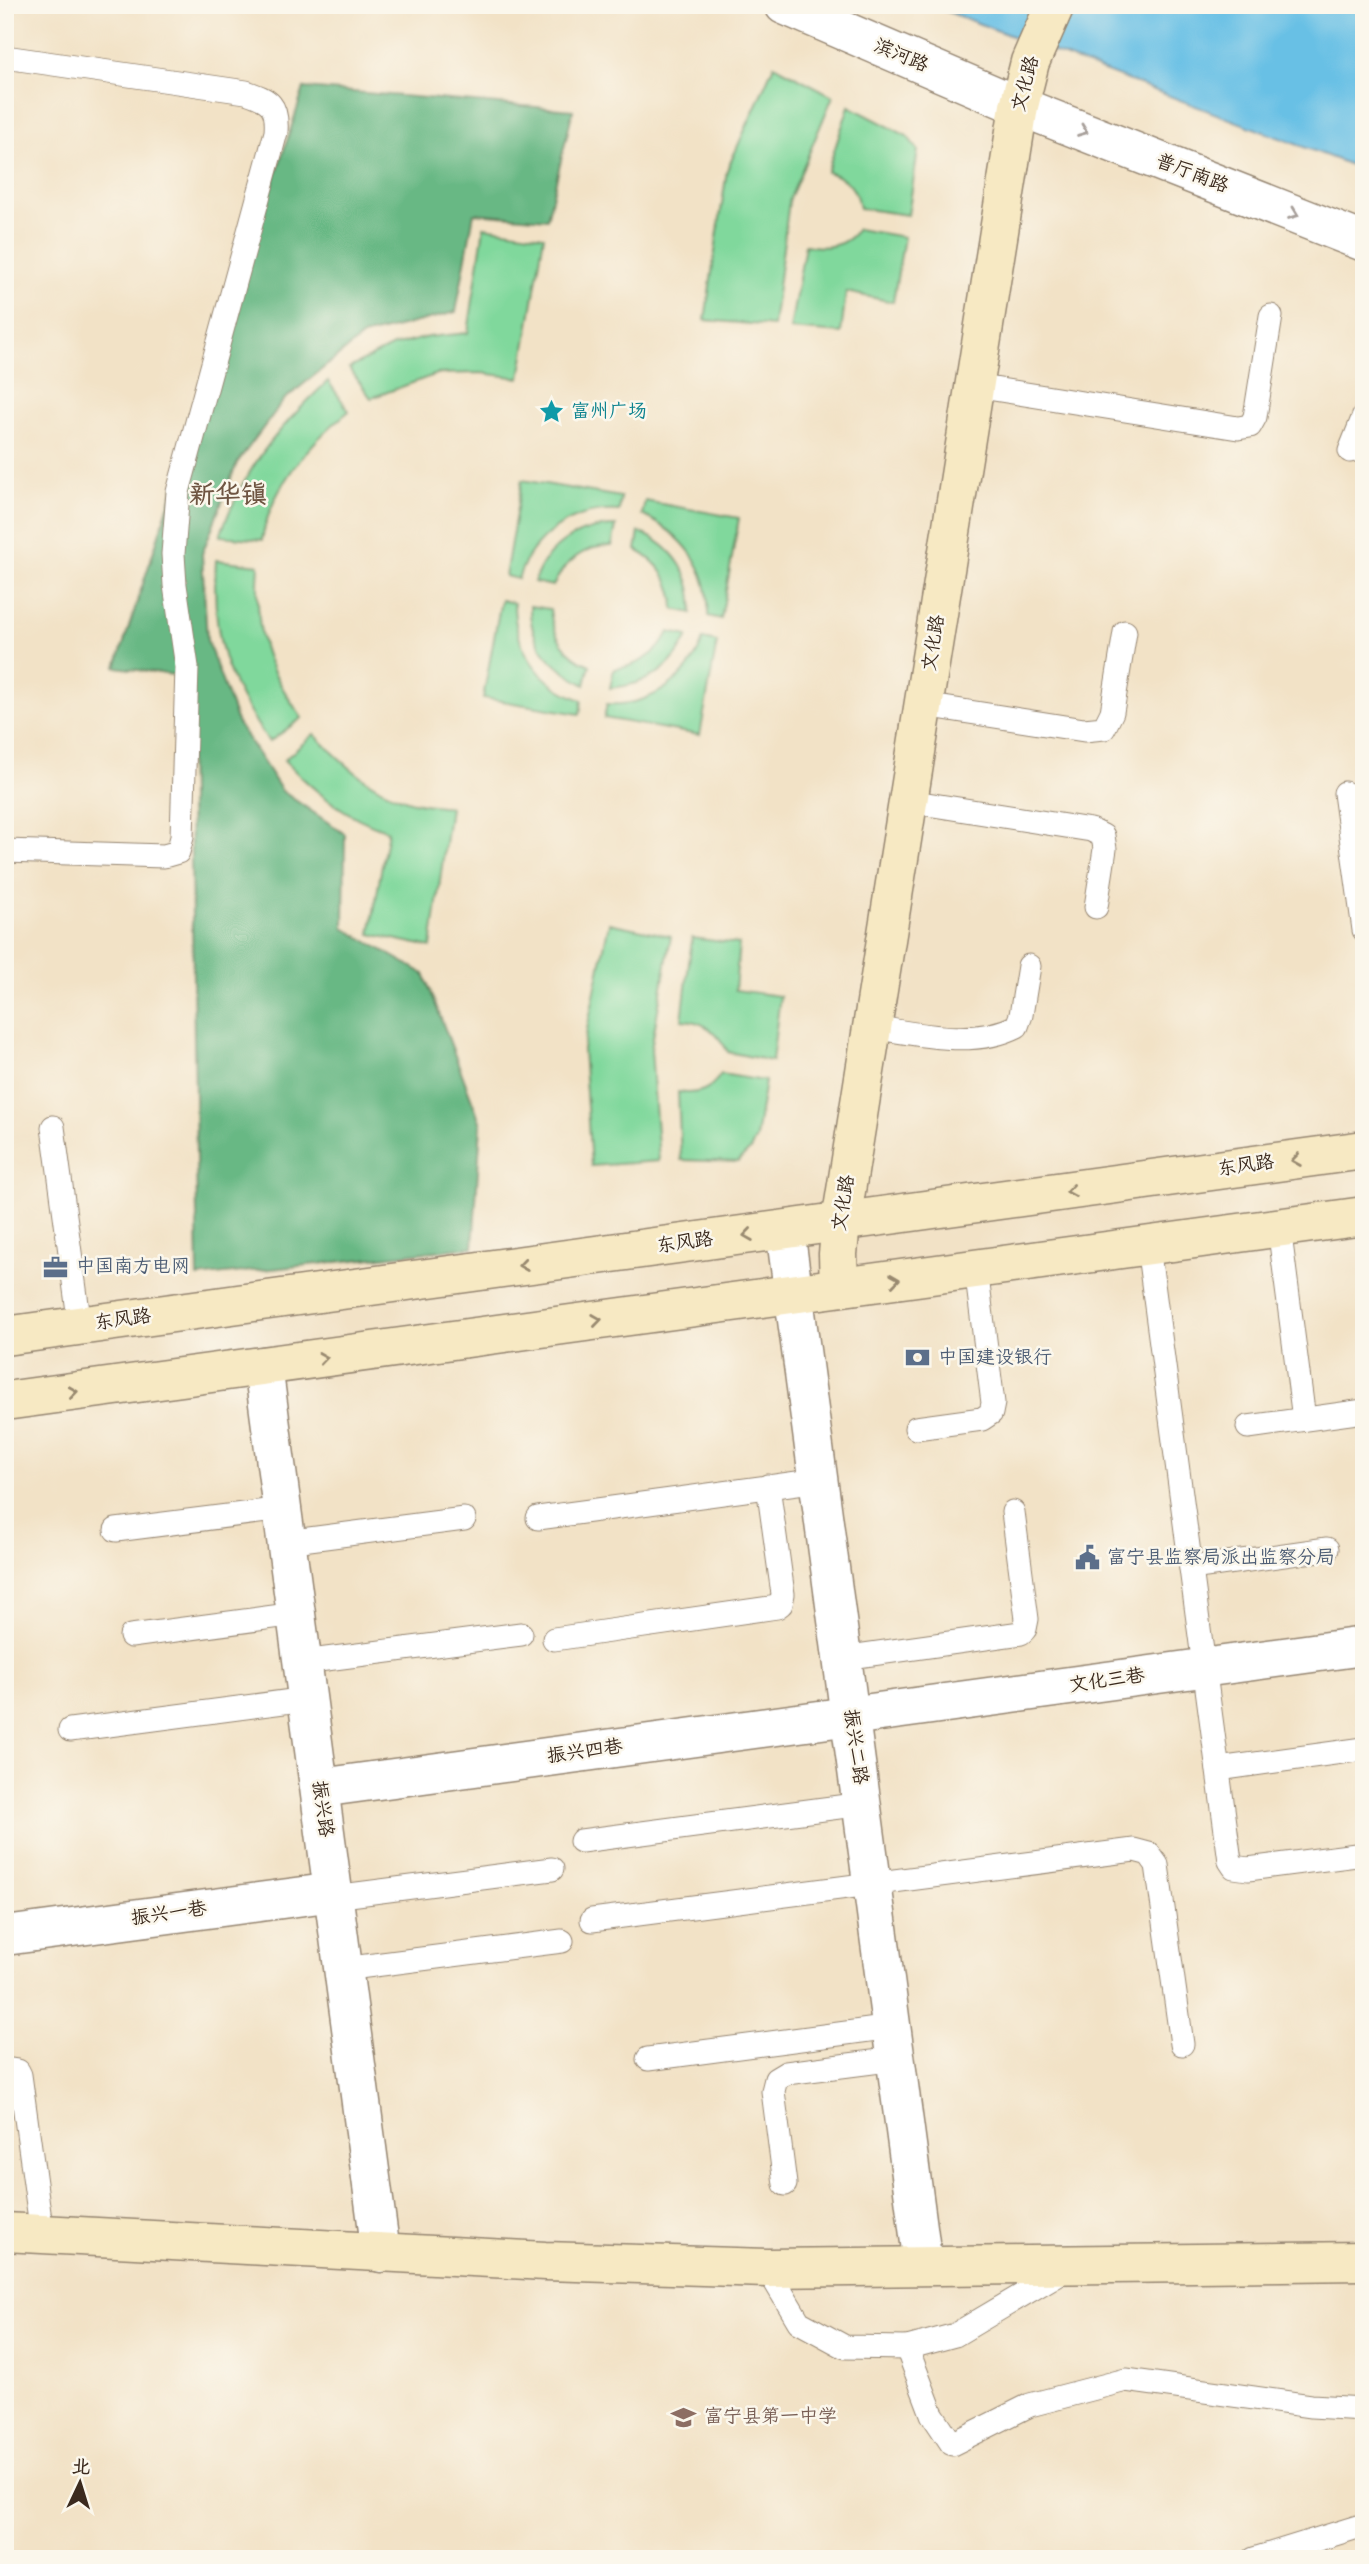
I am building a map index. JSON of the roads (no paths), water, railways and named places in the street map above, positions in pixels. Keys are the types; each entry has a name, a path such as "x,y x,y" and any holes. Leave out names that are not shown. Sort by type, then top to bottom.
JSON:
{"main road":[{"name":"文化路","path":"839,1287 841,1222 1019,106 1030,62 1055,5"},
{"name":"东风路","path":"5,1336 1364,1150"},
{"path":"5,1401 1364,1216"},
{"path":"24,2233 545,2262 767,2268 1364,2261"}],"street":[{"name":"滨河路","path":"784,5 1019,106"},
{"name":"普厅南路","path":"1019,106 1364,242"},
{"name":"振兴二路","path":"785,1230 923,2265"},
{"name":"振兴路","path":"263,1366 381,2253"},
{"name":"文化三巷","path":"850,1716 1364,1646"},
{"name":"振兴四巷","path":"320,1788 850,1716"},
{"name":"振兴一巷","path":"5,1936 334,1894"},
{"path":"1301,2262 1364,2273"}],"lane":[{"path":"5,57 246,92 260,96 272,104 277,117 276,132 178,492 173,544 174,574 187,667 182,837 178,852 164,856 5,851"},
{"path":"975,386 1238,428 1250,426 1255,417 1271,316"},
{"path":"1350,451 1364,416"},
{"path":"924,705 1084,730 1104,728 1112,712 1125,632"},
{"path":"1345,793 1364,930"},
{"path":"908,801 1090,830 1103,836 1105,849 1096,907"},
{"path":"872,1027 951,1039 1006,1032 1017,1026 1021,1016 1029,966"},
{"path":"53,1127 80,1325"},
{"path":"1279,1227 1304,1419"},
{"path":"1147,1246 1229,1855 1234,1867 1248,1869 1364,1853"},
{"path":"916,1428 982,1419 991,1413 993,1403 976,1269"},
{"path":"1248,1427 1364,1411"},
{"path":"538,1518 819,1480"},
{"path":"555,1639 777,1607 781,1604 783,1594 768,1486"},
{"path":"842,1658 1021,1633 1025,1629 1027,1619 1013,1511"},
{"path":"117,1530 464,1519"},
{"path":"1191,1568 1327,1549"},
{"path":"131,1636 296,1614"},
{"path":"70,1730 521,1634"},
{"path":"1217,1769 1364,1749"},
{"path":"582,1841 862,1804"},
{"path":"592,1920 1134,1850 1149,1854 1157,1865 1182,2044"},
{"path":"334,1894 552,1869"},
{"path":"343,1969 562,1941"},
{"path":"648,2059 894,2043"},
{"path":"785,2184 772,2091 776,2079 786,2073 894,2043"},
{"path":"5,2069 18,2071 20,2075 24,2233"},
{"path":"767,2268 799,2322 845,2347 907,2348 955,2335 1072,2265"},
{"path":"907,2348 932,2414 953,2444 1030,2405 1126,2380 1311,2406 1364,2409"},
{"path":"1254,2559 1364,2525"}],"water":[{"path":"930,5 1364,5 1364,170"}],"place":[{"name":"富州广场","path":"551,412"},
{"name":"中国南方电网","path":"56,1267"},
{"name":"中国建设银行","path":"918,1358"},
{"name":"富宁县监察局派出监察分局","path":"1087,1558"},
{"name":"富宁县第一中学","path":"684,2417"}],"district":[{"name":"新华镇","path":"228,496"}]}
